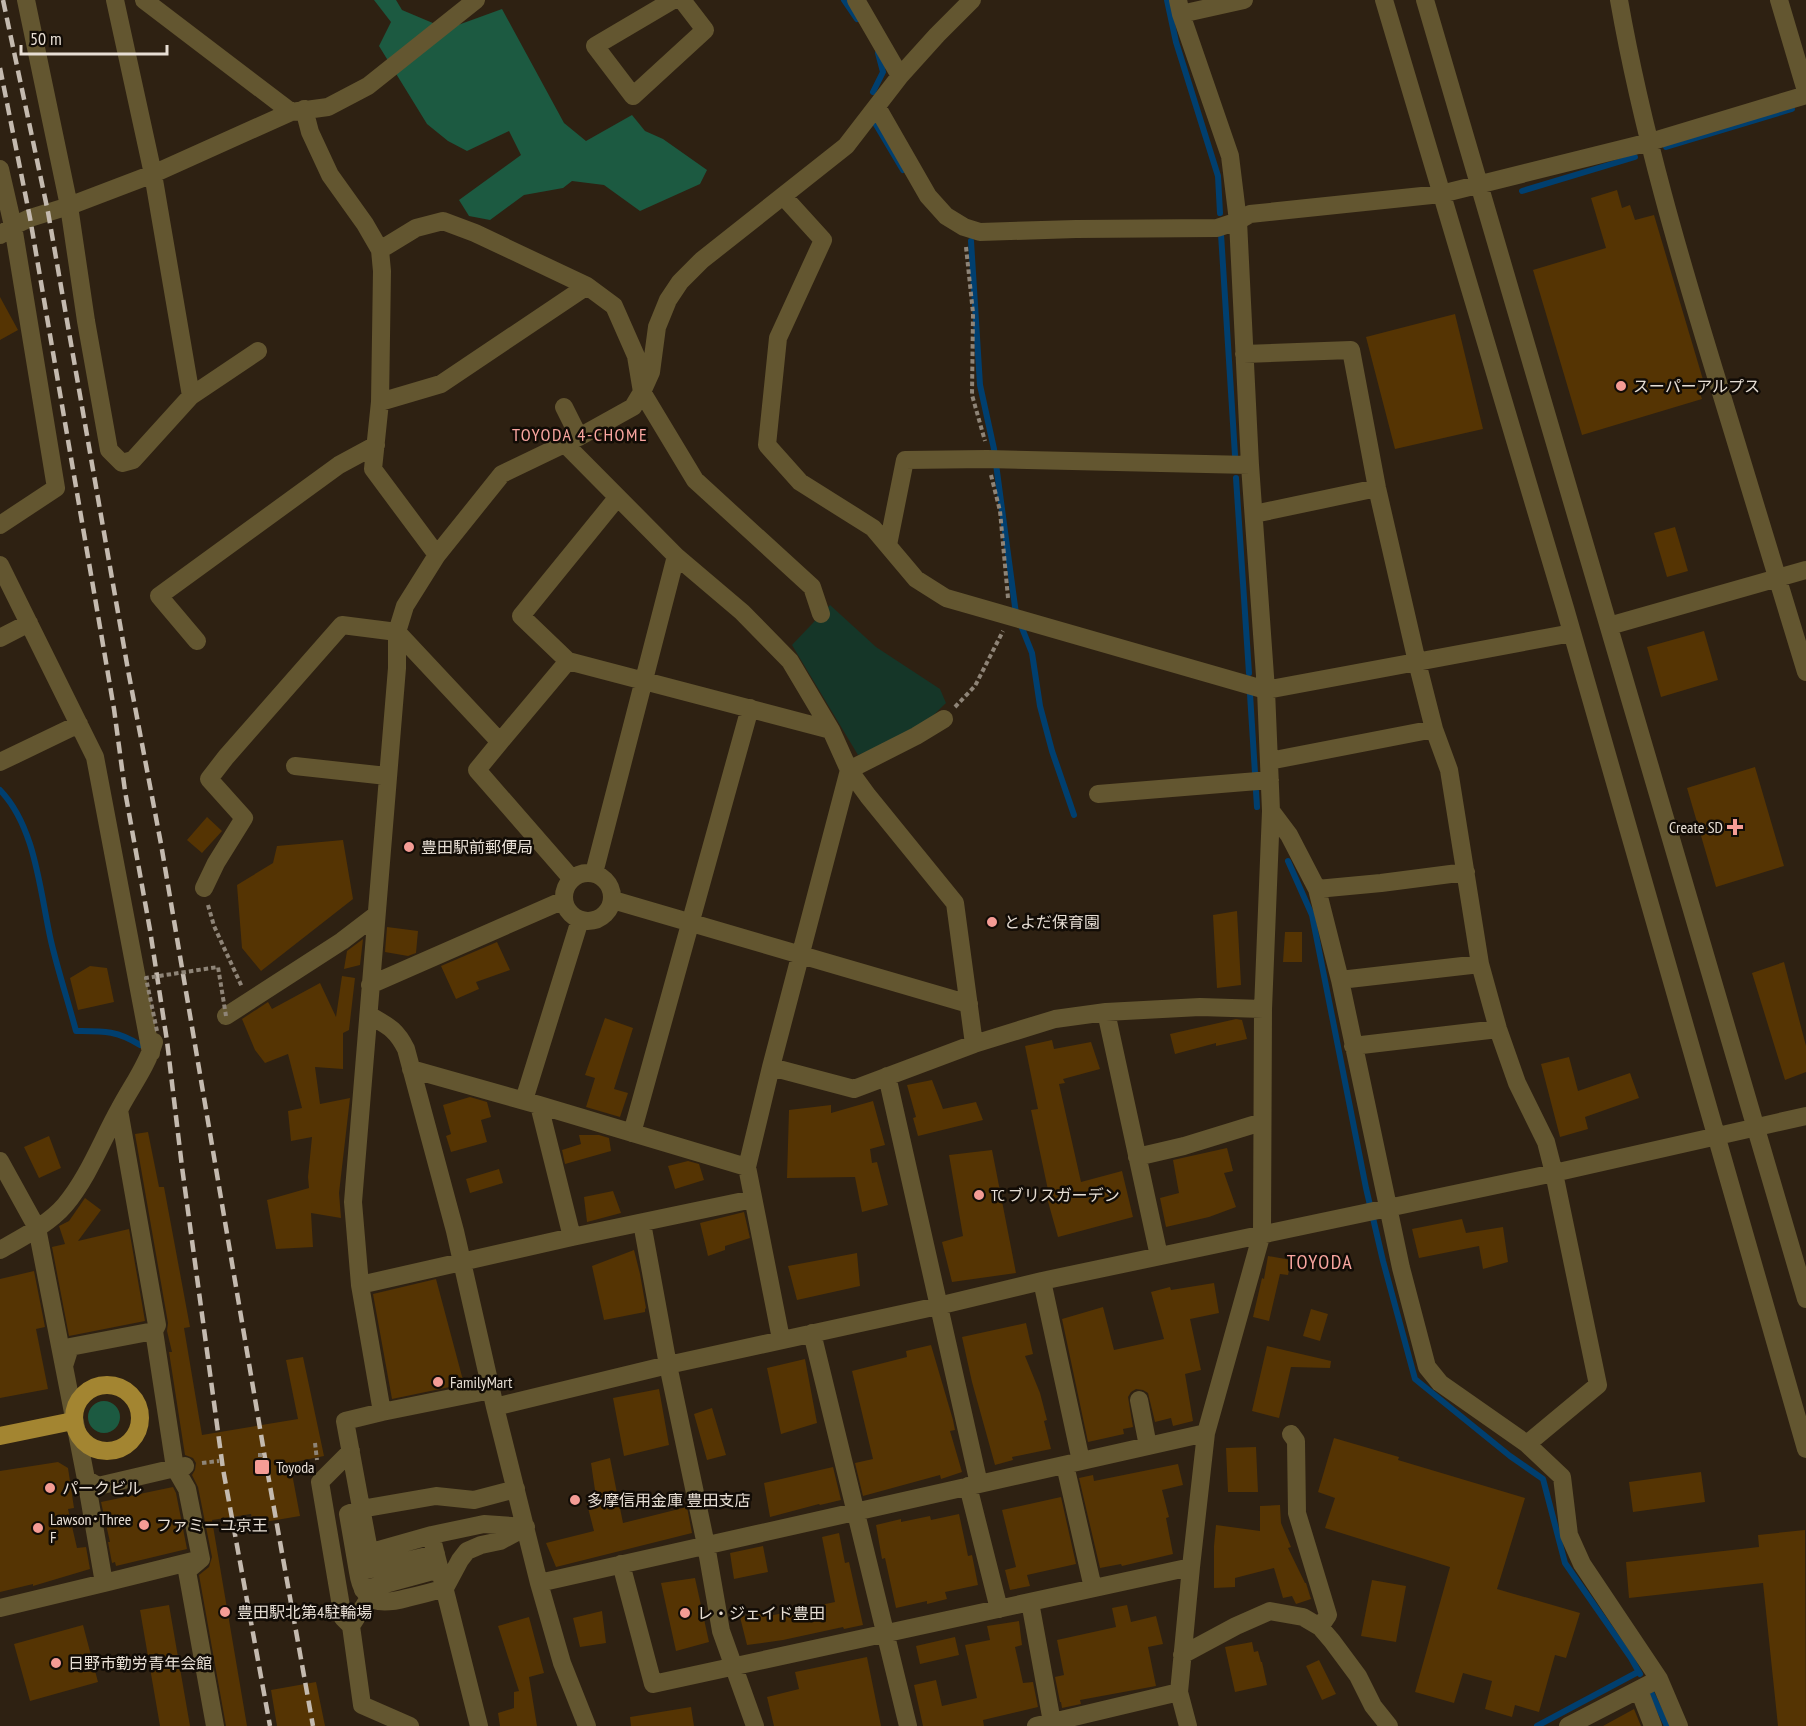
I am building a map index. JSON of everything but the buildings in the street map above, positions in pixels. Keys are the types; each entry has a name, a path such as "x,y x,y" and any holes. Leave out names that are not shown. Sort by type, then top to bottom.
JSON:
{"main road":[{"path":"0,1436 73,1421"}],"street":[{"path":"26,0 69,206 86,321 109,450 122,463 133,460 191,396 258,351"},
{"path":"115,0 153,174 191,396"},
{"path":"144,0 298,110 330,175 365,224 380,250 382,271 380,402 373,469 436,555"},
{"path":"7,230 48,212 153,174 298,110 328,106 368,86 476,0"},
{"path":"673,0 595,46 633,96 705,30 682,0"},
{"path":"856,0 900,76"},
{"path":"382,1412 360,1285 353,1202 397,668 397,632 405,606 436,555 502,474 633,407 651,372 657,327 668,300 680,282 702,260 846,146 900,76 972,0"},
{"path":"1188,1726 1179,1692 1206,1433 1263,1233 1263,1009 1271,811 1238,220 1230,156 1180,7 1244,0"},
{"path":"1384,0 1572,633 1806,1449"},
{"path":"1425,0 1806,1299"},
{"path":"877,107 927,196 946,216 964,227 980,232 1217,228 1250,214 1441,194 1650,142 1806,93 1779,0"},
{"path":"1623,1 1628,51 1690,293 1806,672"},
{"path":"0,170 7,230 56,488 0,525"},
{"path":"783,196 823,240 778,338 767,445 800,483 873,528 916,579 946,598 1266,690 1572,633"},
{"path":"380,250 416,228 443,221 475,232 587,286 614,306 636,356 642,392 695,480 812,587 821,614"},
{"path":"380,402 441,384 587,286"},
{"path":"1244,354 1351,350 1377,488 1417,662 1434,729 1449,770 1480,964 1498,1029 1517,1083 1546,1142 1598,1385 1527,1444"},
{"path":"564,407 571,440 617,498 676,556 742,612 790,662 831,730 849,770 955,903 974,1044"},
{"path":"197,641 159,596 339,465 376,445"},
{"path":"888,545 905,460 987,459 1250,465"},
{"path":"1254,514 1377,488"},
{"path":"617,498 521,616 568,660 831,730"},
{"path":"594,873 676,556"},
{"path":"0,565 95,757 151,1053"},
{"path":"1610,626 1806,570"},
{"path":"0,638 28,623"},
{"path":"204,888 216,863 244,818 209,779 342,625 397,632 500,742"},
{"path":"568,660 477,770 572,879"},
{"path":"633,1133 750,708"},
{"path":"781,1339 747,1167 849,770 944,719"},
{"path":"0,762 79,724"},
{"path":"1269,761 1434,729"},
{"path":"295,766 387,776"},
{"path":"1098,794 1270,780"},
{"path":"1271,811 1289,835 1317,889 1340,980 1385,1208 1427,1367 1440,1383 1527,1444 1562,1477 1569,1535 1582,1564 1659,1679 1679,1726"},
{"path":"1317,889 1466,872"},
{"path":"594,873 606,881 613,893 613,900 602,918 588,922 569,913 564,900 566,888 572,879 579,875 594,873"},
{"path":"370,985 564,900"},
{"path":"613,900 969,1004"},
{"path":"226,1016 342,941 376,915"},
{"path":"572,1237 531,1103 580,920"},
{"path":"1340,980 1480,964"},
{"path":"771,1067 854,1089 974,1044 1055,1019 1106,1012 1200,1006 1263,1009"},
{"path":"1106,1012 1159,1256"},
{"path":"369,1015 392,1028 406,1049 455,1231 493,1399 539,1583 562,1664 587,1726"},
{"path":"1353,1046 1498,1029"},
{"path":"0,1250 37,1228 64,1206 92,1164 151,1053 157,1031"},
{"path":"411,1069 747,1167"},
{"path":"887,1076 938,1306 999,1609"},
{"path":"119,1110 157,1325 154,1331 201,1559"},
{"path":"402,1724 362,1705 351,1626 370,1556 345,1421 382,1412 493,1399 668,1365 1042,1281 1554,1173 1806,1116"},
{"path":"1137,1157 1184,1146 1262,1122"},
{"path":"0,1161 37,1228 104,1583"},
{"path":"360,1285 753,1199"},
{"path":"642,1222 721,1631 755,1726"},
{"path":"1042,1281 1092,1588"},
{"path":"64,1366 70,1347 154,1331"},
{"path":"812,1333 908,1726"},
{"path":"1139,1400 1148,1446"},
{"path":"539,1583 1206,1433"},
{"path":"1291,1434 1296,1441 1297,1513 1328,1615 1320,1627"},
{"path":"351,1451 320,1482 343,1618 351,1626"},
{"path":"86,1479 98,1486 181,1467"},
{"path":"516,1489 474,1500 436,1496 361,1509 348,1514 362,1584 377,1602 389,1602 445,1588 467,1551 500,1541 526,1527"},
{"path":"370,1556 379,1550 432,1535 484,1524 526,1527"},
{"path":"432,1535 479,1726"},
{"path":"0,1608 201,1559"},
{"path":"201,1559 187,1571 215,1726"},
{"path":"362,1584 438,1562"},
{"path":"621,1564 653,1684 1191,1567"},
{"path":"1030,1602 1044,1724 1179,1692"},
{"path":"1182,1655 1270,1611 1303,1617 1320,1627 1358,1676 1373,1706 1389,1726"},
{"path":"1568,1726 1659,1679"},
{"path":"1639,1690 1653,1726"}],"path":[{"path":"944,719 975,686 1009,616 1000,511 972,395 973,314 964,227"},
{"path":"204,888 214,926 249,1001"},
{"path":"157,1031 146,978 218,967 226,1016"}],"green space":[{"path":"374,0 396,0 402,10 447,29 502,9 564,123 586,141 632,115 645,131 663,139 707,170 700,184 640,211 604,185 572,181 563,188 524,195 490,220 469,216 459,200 521,155 509,131 467,151 448,141 427,124 379,46 391,22"},
{"path":"830,605 876,647 940,689 946,703 914,734 858,755 792,645"},
{"path":"104,1401 115,1406 120,1417 115,1428 104,1433 93,1428 88,1417 93,1406"}],"waterway":[{"path":"844,0 857,19"},
{"path":"1167,0 1176,42 1218,176 1220,213"},
{"path":"873,92 883,72 878,53"},
{"path":"1666,147 1792,109"},
{"path":"875,123 903,170"},
{"path":"1522,191 1635,157"},
{"path":"1221,234 1235,455"},
{"path":"971,241 980,385 994,449 1016,614"},
{"path":"1236,478 1249,673"},
{"path":"1020,623 1032,653 1040,706 1052,751 1074,815"},
{"path":"1250,694 1255,773"},
{"path":"0,790 22,822 29,841 54,952 76,1031 102,1031 116,1034 140,1045"},
{"path":"1256,791 1257,807"},
{"path":"1288,861 1312,915 1366,1188 1415,1379 1510,1456 1543,1479 1565,1563 1640,1674"},
{"path":"1537,1726 1638,1672"},
{"path":"1651,1692 1667,1726"}],"railway":[{"path":"3,0 48,212 128,670 161,844 313,1726"},
{"path":"0,68 30,218 150,930 167,1041 223,1469 270,1726"}],"place":[{"name":"スーパーアルプス","path":"1621,386"},
{"name":"Create SD","path":"1735,827"},
{"name":"豊田駅前郵便局","path":"409,847"},
{"name":"とよだ保育園","path":"992,922"},
{"name":"TC ブリスガーデン","path":"979,1195"},
{"name":"FamilyMart","path":"438,1382"},
{"name":"Toyoda","path":"262,1467"},
{"name":"パークビル","path":"50,1488"},
{"name":"多摩信用金庫 豊田支店","path":"575,1500"},
{"name":"ファミーユ京王","path":"144,1525"},
{"name":"Lawson･Three F","path":"38,1528"},
{"name":"豊田駅北第4駐輪場","path":"225,1612"},
{"name":"レ・ジェイド豊田","path":"685,1613"},
{"name":"日野市勤労青年会館","path":"56,1663"}],"district":[{"name":"TOYODA 4-CHOME","path":"580,435"},
{"name":"TOYODA","path":"1320,1262"}]}
